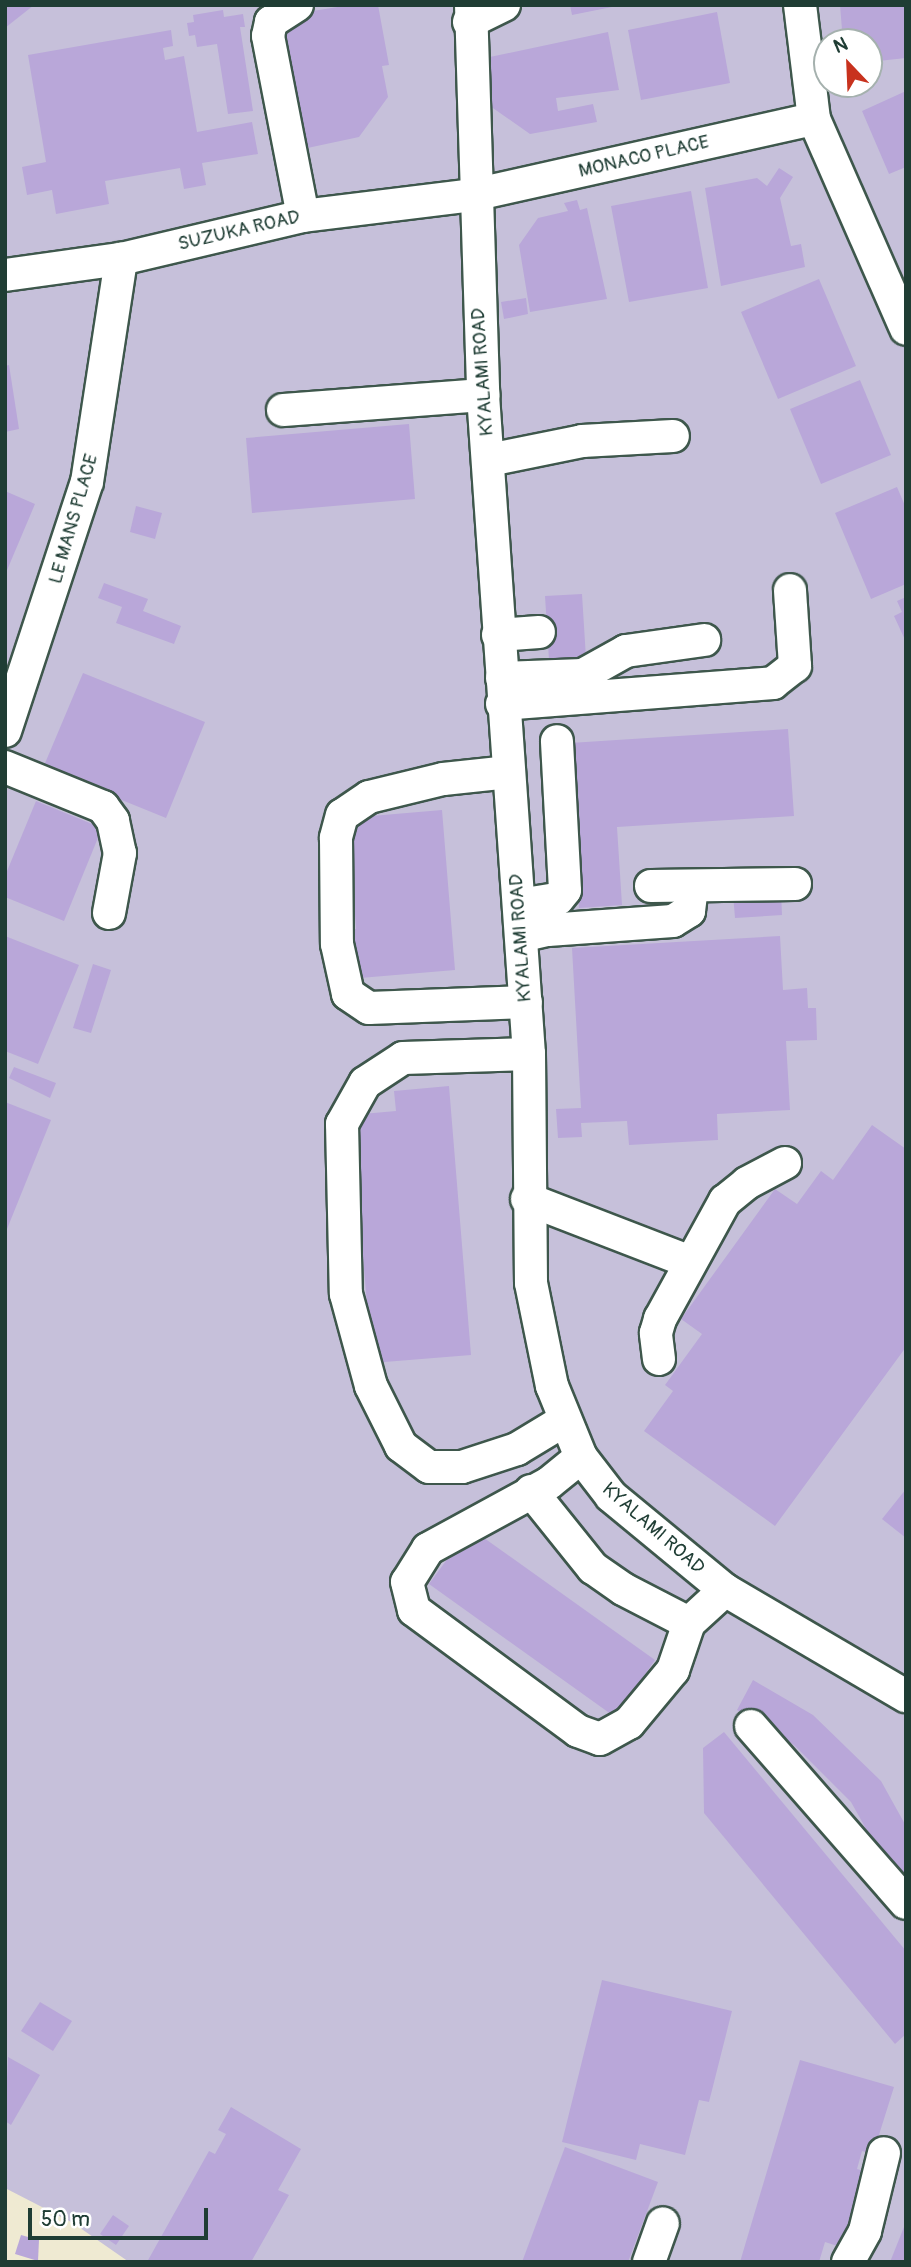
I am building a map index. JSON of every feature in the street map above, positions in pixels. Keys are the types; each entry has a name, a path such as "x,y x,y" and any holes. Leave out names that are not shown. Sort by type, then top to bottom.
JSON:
{"lane":[{"path":"297,5 271,22 268,36 303,216"},
{"path":"470,14 503,5"},
{"path":"800,5 814,119 906,329"},
{"name":"KYALAMI ROAD","path":"470,14 473,195 483,395 529,1054 527,1199 531,1283 552,1386 582,1457 611,1496 725,1590 906,1696"},
{"name":"MONACO PLACE","path":"473,195 814,119"},
{"name":"SUZUKA ROAD","path":"5,275 121,259 303,216 473,195"},
{"name":"LE MANS PLACE","path":"5,732 17,659 90,470 121,259"},
{"path":"284,410 483,395"},
{"path":"489,460 582,441 673,436"},
{"path":"502,691 774,683 795,666 797,636 790,590"},
{"path":"498,635 538,632"},
{"path":"502,691 583,675 626,651 704,640"},
{"path":"520,921 558,899 565,890 557,741"},
{"path":"5,767 103,807 113,821 120,853 109,913"},
{"path":"509,772 443,779 369,797 342,815 336,838 337,944 348,994 369,1008 526,1002"},
{"path":"651,886 795,884"},
{"path":"520,921 548,930 673,922 689,911 692,887"},
{"path":"529,1054 402,1058 365,1083 342,1124 346,1294 377,1398 401,1446 429,1467 461,1467 517,1449 565,1420"},
{"path":"659,1359 656,1333 660,1319 725,1201 747,1183 786,1163"},
{"path":"527,1199 690,1262"},
{"path":"582,1457 531,1492 428,1549 407,1582 414,1610 578,1731 600,1739 629,1723 673,1670 689,1623 725,1590"},
{"path":"531,1492 593,1568 623,1589 689,1623"},
{"path":"751,1726 906,1903"},
{"path":"848,2262 865,2231 884,2153"},
{"path":"649,2262 663,2223"}],"shaded area":[{"path":"5,5 906,5 906,2262 129,2262 73,2223 5,2188"}],"building":[{"path":"5,5 34,5 5,28"},
{"path":"350,5 378,5 389,65 382,66 388,97 359,137 298,150 275,33 288,15"},
{"path":"570,5 616,5 617,6 572,15"},
{"path":"840,5 906,5 906,58 883,60 883,28 842,28"},
{"path":"223,10 224,17 243,14 245,27 240,27 253,111 228,114 217,44 197,47 195,35 189,36 187,23 194,22 193,15"},
{"path":"717,12 730,83 641,100 628,30"},
{"path":"171,30 173,46 163,48 165,60 184,56 197,132 252,122 258,154 202,163 206,185 184,189 180,168 105,181 109,204 56,214 52,190 27,195 22,167 46,162 28,55"},
{"path":"608,32 619,90 556,98 558,111 593,104 597,122 530,134 490,106 485,58"},
{"path":"906,91 906,167 889,174 862,111"},
{"path":"779,168 793,177 780,198 791,246 801,244 805,267 721,286 705,188 757,178 767,186"},
{"path":"691,191 708,288 629,302 611,206"},
{"path":"577,200 580,210 587,208 607,299 530,312 519,245 538,218 568,211 564,203"},
{"path":"819,279 856,366 778,399 741,312"},
{"path":"526,298 528,314 504,319 501,302"},
{"path":"9,365 19,429 5,432 5,366"},
{"path":"860,380 891,455 821,484 790,409"},
{"path":"409,424 415,499 252,513 246,438"},
{"path":"897,487 906,508 906,584 871,599 835,513"},
{"path":"5,491 35,504 5,575"},
{"path":"136,506 162,513 155,539 130,532"},
{"path":"104,583 148,599 143,611 181,626 174,644 116,623 122,607 98,598"},
{"path":"582,594 586,658 549,660 545,596"},
{"path":"906,597 906,642 894,616 902,612 897,601"},
{"path":"83,673 205,722 166,818 43,768"},
{"path":"788,729 794,816 617,827 622,905 579,908 570,743"},
{"path":"36,801 102,828 64,921 5,897 5,876"},
{"path":"442,810 455,970 360,978 358,956 348,957 345,930 356,929 348,818"},
{"path":"781,891 782,915 735,918 733,894"},
{"path":"5,936 79,965 38,1064 5,1051"},
{"path":"780,936 783,990 807,988 808,1008 816,1008 817,1040 786,1041 790,1110 717,1114 718,1140 629,1145 627,1121 581,1123 582,1137 558,1138 556,1109 581,1108 572,948"},
{"path":"93,964 111,970 91,1033 73,1028"},
{"path":"14,1067 56,1083 50,1098 9,1078"},
{"path":"449,1086 471,1355 372,1363 351,1115 396,1111 394,1091"},
{"path":"5,1102 51,1120 5,1234"},
{"path":"872,1125 906,1149 906,1347 775,1526 644,1431 673,1391 665,1385 702,1334 681,1319 775,1189 797,1204 821,1171 833,1180"},
{"path":"906,1489 906,1538 882,1519"},
{"path":"470,1528 655,1660 615,1717 429,1584"},
{"path":"753,1680 813,1715 881,1781 906,1826 906,1900 851,1802 794,1745 737,1710"},
{"path":"724,1732 906,1951 906,2034 895,2044 704,1813 703,1748"},
{"path":"602,1980 732,2011 709,2102 699,2100 685,2155 640,2144 636,2160 562,2142"},
{"path":"40,2002 72,2021 53,2051 21,2031"},
{"path":"8,2057 40,2075 11,2125 5,2121"},
{"path":"800,2060 894,2087 873,2154 862,2151 857,2169 867,2172 844,2248 825,2242 819,2262 740,2262"},
{"path":"231,2107 301,2149 278,2190 289,2195 251,2262 147,2262 209,2151 215,2154 226,2134 218,2130"},
{"path":"565,2147 658,2182 628,2262 522,2262"},
{"path":"113,2215 129,2226 116,2245 100,2234"},
{"path":"906,2222 906,2262 890,2262"},
{"path":"21,2235 39,2240 38,2261 15,2254"}]}
